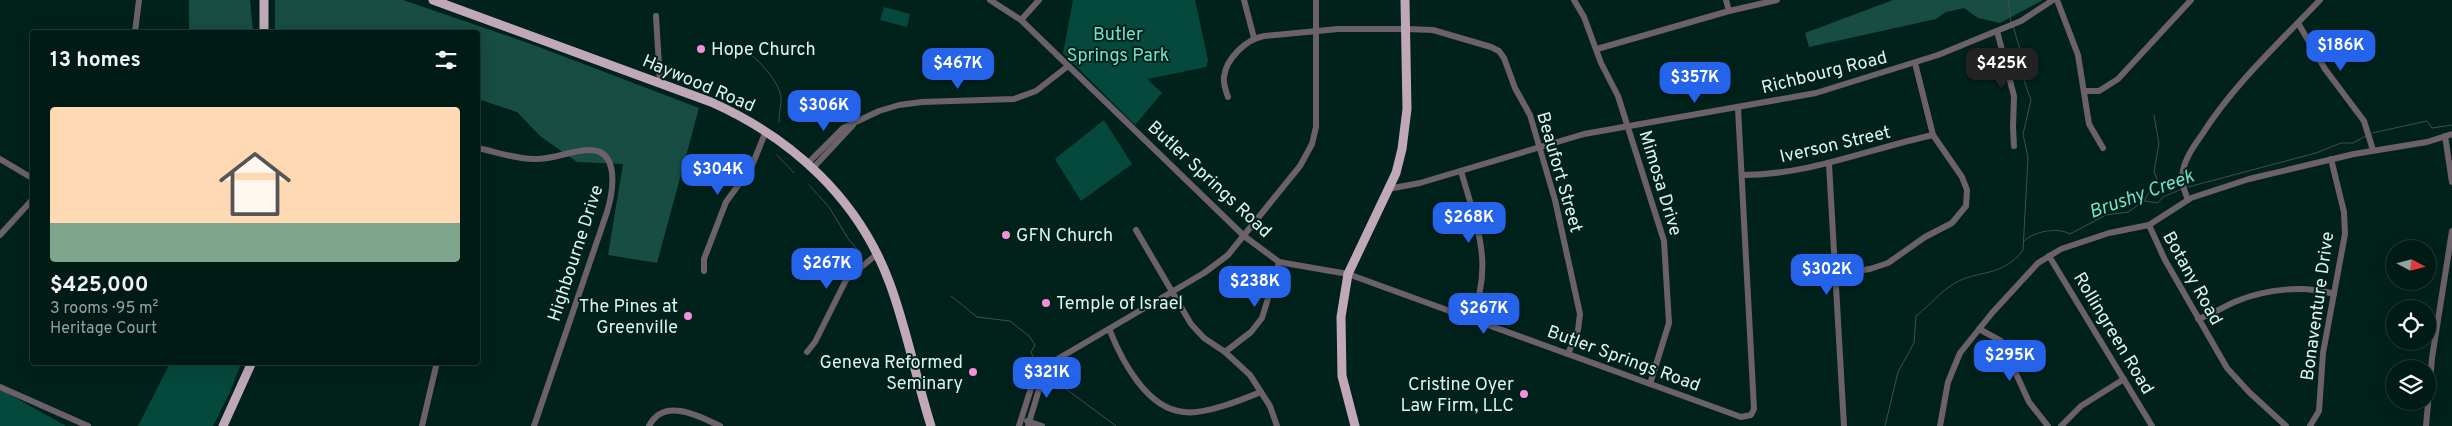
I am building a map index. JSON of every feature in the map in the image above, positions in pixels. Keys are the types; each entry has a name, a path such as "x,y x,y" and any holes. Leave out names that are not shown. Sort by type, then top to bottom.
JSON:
{"main road":[{"path":"264,0 264,30"},
{"name":"Haywood Road","path":"432,0 660,82 731,111 766,131 810,166 836,190 852,211 877,254 898,307 931,426"},
{"path":"1355,426 1346,396 1340,357 1341,317 1348,274 1397,169 1406,131 1405,0"},
{"path":"223,426 244,384 251,365"}],"street":[{"path":"135,30 139,0"},
{"name":"Butler Springs Road","path":"990,0 1021,20 1244,236 1279,262 1348,274 1741,417 1751,415 1754,409 1738,108"},
{"path":"1021,20 1039,0"},
{"path":"1228,97 1224,82 1225,71 1232,59 1254,38 1244,0"},
{"path":"1042,426 1020,422 1033,382 1042,370 1055,359 1110,330 1219,263 1244,236 1300,166 1312,144 1317,110 1316,0"},
{"name":"Mimosa Drive","path":"1574,0 1584,17 1618,96 1661,228 1666,254 1669,323 1650,384"},
{"path":"1726,0 1729,11"},
{"path":"1597,49 1729,11 1777,0"},
{"path":"2055,0 2078,55 2089,124 2103,148"},
{"name":"Richbourg Road","path":"1388,189 1420,183 1584,134 1816,93 1914,63 2001,30 2055,0"},
{"path":"2084,91 2099,91 2118,79 2191,0"},
{"path":"2188,200 2183,184 2186,161 2216,112 2254,66 2320,0"},
{"path":"656,16 660,82"},
{"path":"2298,23 2325,69 2359,114 2368,130 2373,150"},
{"name":"Beaufort Street","path":"1254,38 1316,30 1433,30 1499,51 1504,58 1515,88 1530,115 1541,146 1580,308 1578,330 1568,354"},
{"path":"2001,30 2014,96 2014,146"},
{"path":"1836,274 1883,266 1924,237 1952,224 1961,214 1967,197 1964,181 1933,135 1914,63"},
{"path":"810,166 855,122 888,108 912,103 1014,99 1036,91 1068,66"},
{"path":"704,271 704,258 726,202 751,168 766,131"},
{"name":"Botany Road","path":"2286,426 2234,377 2220,358 2165,260 2149,225 2162,219 2188,200 2249,179 2373,150 2427,142 2452,134"},
{"name":"Iverson Street","path":"1742,176 1783,173 1829,164 1933,135"},
{"path":"2444,136 2452,182"},
{"name":"Highbourne Drive","path":"480,148 534,160 592,150 605,158 613,176 613,188 607,212 534,426"},
{"path":"0,159 30,177"},
{"name":"Bonaventure Drive","path":"2310,426 2318,411 2323,353 2343,248 2345,223 2331,159"},
{"path":"1829,164 1844,426"},
{"path":"1461,171 1481,247 1484,269 1479,299 1471,319"},
{"path":"0,235 30,202"},
{"path":"1940,426 1952,370 1960,353 2038,262 2074,244 2109,233 2149,225"},
{"path":"1136,230 1195,329 1209,343 1225,352 1250,375 1270,406 1277,426"},
{"path":"2426,426 2432,358 2448,270 2452,231"},
{"path":"807,352 815,342 846,280 877,254"},
{"name":"Rollingreen Road","path":"2049,256 2152,426"},
{"path":"1225,352 1251,332 1262,318 1279,262"},
{"path":"2198,319 2239,300 2267,293 2307,289 2334,294"},
{"path":"1979,329 1997,337 2003,343 2029,402 2048,426"},
{"path":"1110,330 1123,357 1140,383 1159,402 1172,410 1196,412 1262,392"},
{"path":"422,426 436,365"},
{"path":"1029,424 1043,376 1042,370"},
{"path":"2061,426 2081,406 2124,379"},
{"path":"0,387 88,426"},
{"path":"649,426 661,413 676,410 692,414 720,426"}],"green space":[{"path":"189,0 250,0 253,30 189,30"},
{"path":"275,0 403,0 531,44 699,108 657,263 608,255 623,164 577,162 540,136 517,112 480,100 480,30 275,30"},
{"name":"Butler Springs Park","path":"1073,0 1195,0 1208,60 1206,67 1147,79 1162,93 1135,125 1063,53"},
{"path":"1893,0 2043,0 2000,23 1978,18 1964,8 1946,12 1936,19 1809,47 1805,33"},
{"path":"884,7 910,14 907,27 880,20"},
{"path":"1104,120 1132,164 1081,201 1055,159"},
{"path":"169,365 240,365 230,392 213,426 138,426"},
{"path":"0,389 66,426 0,426"}],"waterway":[{"path":"2008,0 2011,22"},
{"name":"Brushy Creek","path":"1885,426 1898,372 1914,343 1916,316 1955,283 1999,269 2016,259 2023,250 2028,158 2023,134 2031,100 2021,72 2019,46 2013,26"},
{"path":"747,51 764,67 775,81 781,96 779,122"},
{"path":"2144,201 2157,179 2154,171 2159,144 2154,115"},
{"name":"Brushy Creek","path":"2372,133 2427,121 2432,128 2452,125"},
{"name":"Brushy Creek","path":"2188,187 2316,153 2341,143 2353,143 2366,136"},
{"path":"777,155 794,173"},
{"path":"809,185 829,207 849,240 862,254"},
{"name":"Brushy Creek","path":"2024,241 2046,231 2059,231 2070,234 2106,215 2128,212 2144,201 2158,203 2163,197 2182,189"},
{"path":"951,296 977,317 1010,321 1029,336 1035,345 1031,352 1037,365"},
{"path":"1047,375 1116,426"}],"place":[{"name":"Hope Church","path":"701,49"},
{"name":"GFN Church","path":"1006,235"},
{"name":"Temple of Israel","path":"1046,303"},
{"name":"The Pines at Greenville","path":"688,316"},
{"name":"Geneva Reformed Seminary","path":"973,372"},
{"name":"Cristine Oyer Law Firm, LLC","path":"1524,394"}]}
